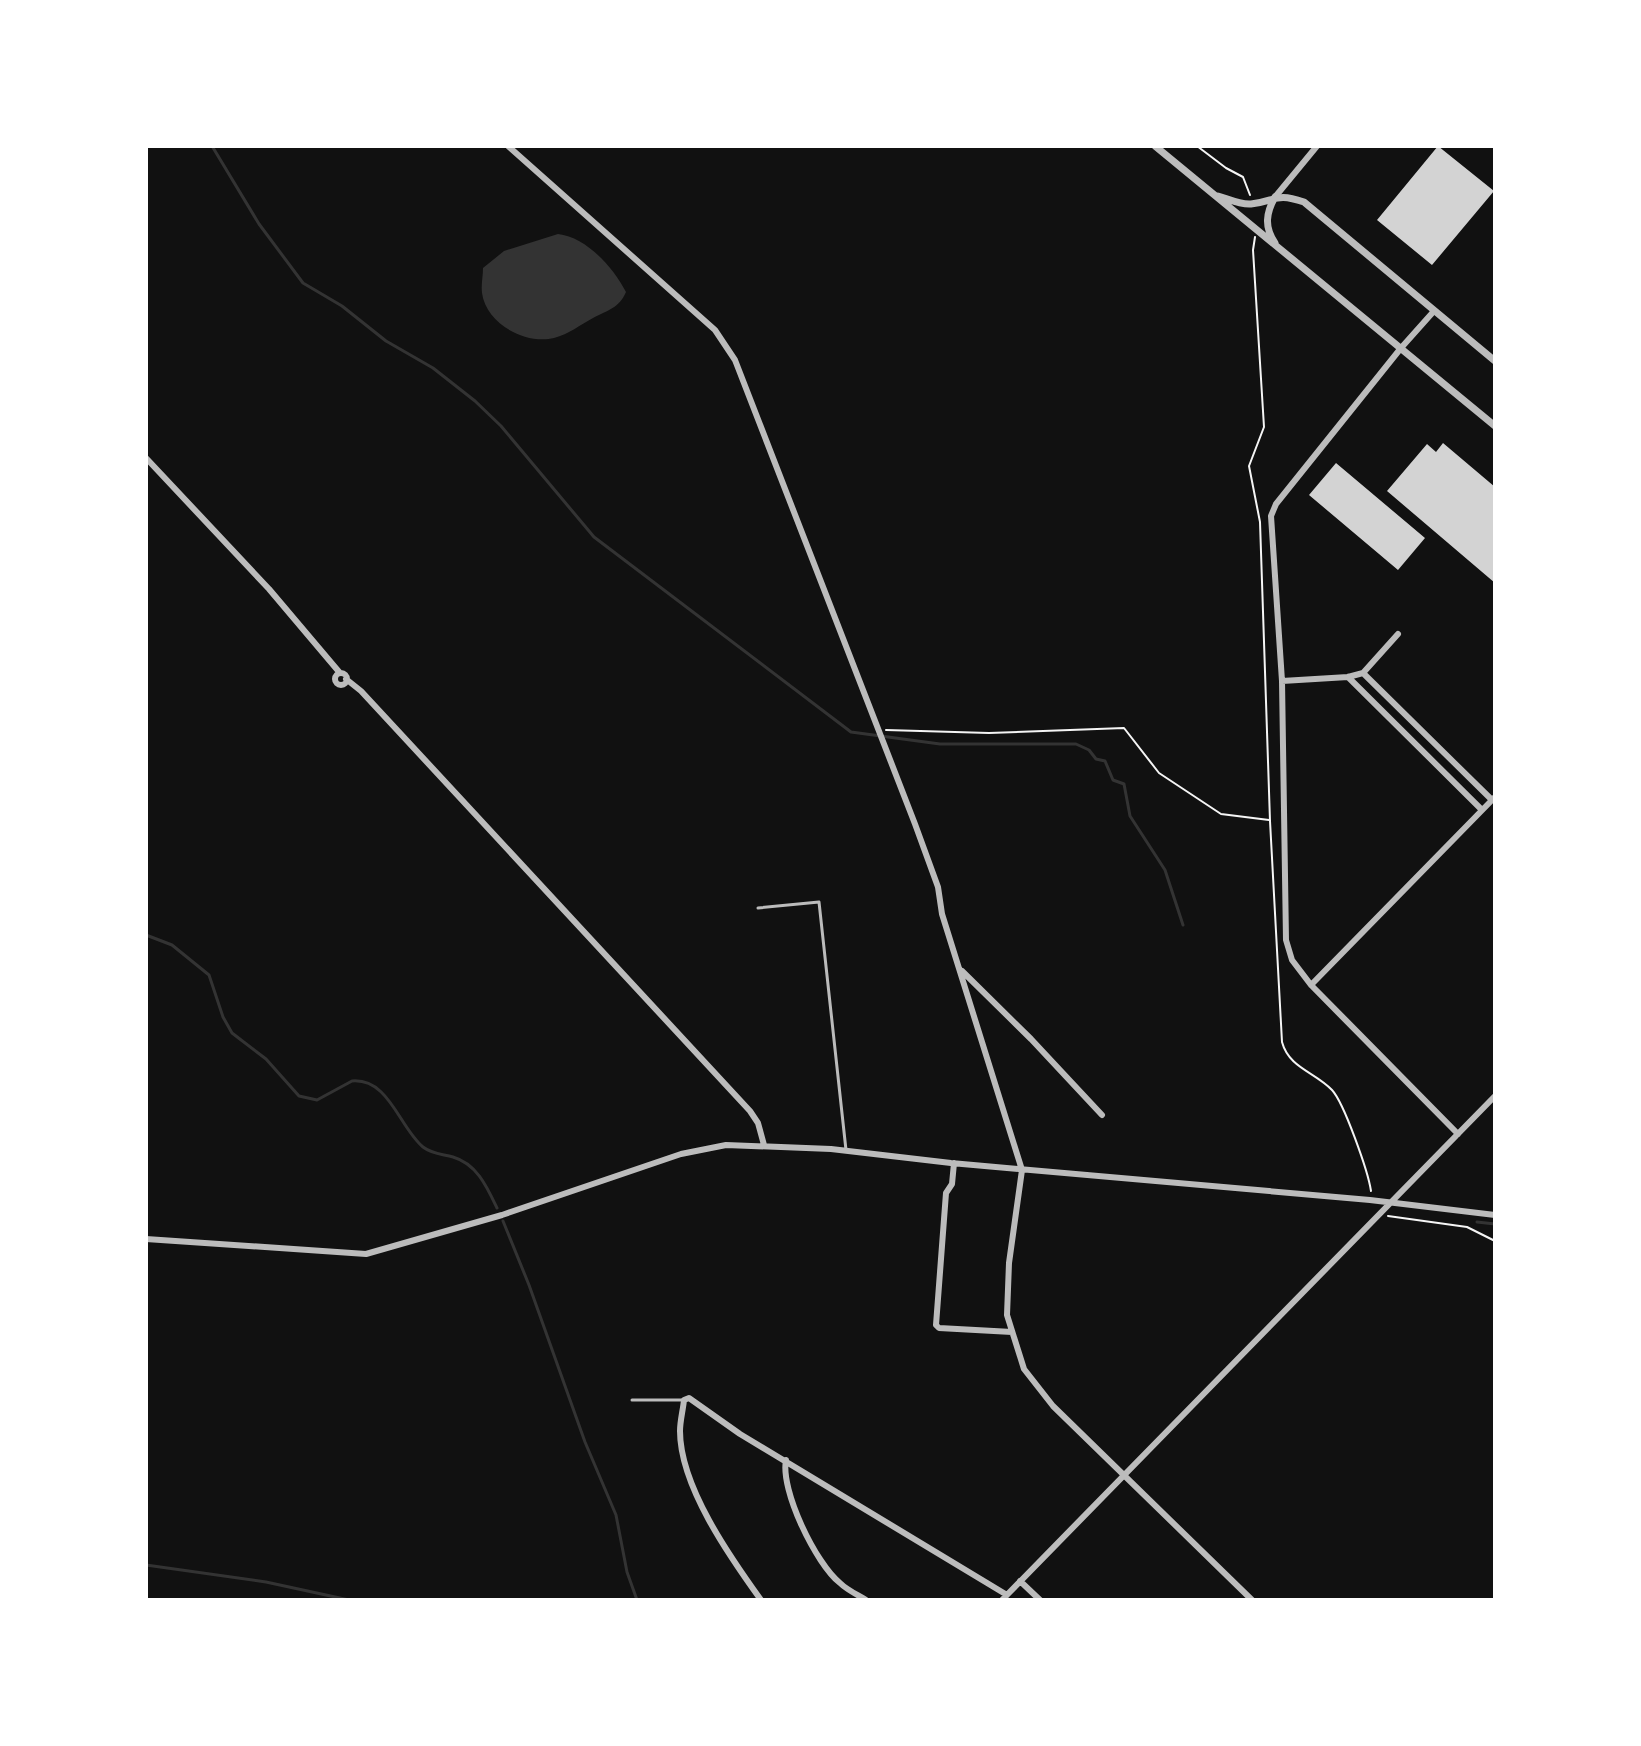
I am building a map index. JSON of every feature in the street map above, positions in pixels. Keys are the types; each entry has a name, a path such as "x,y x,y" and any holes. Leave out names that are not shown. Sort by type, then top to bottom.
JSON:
{"street":[{"path":"508,146 715,330 735,360 938,887 942,914 1022,1170 1007,1315 1024,1369 1035,1386 1252,1600"},
{"path":"1155,146 1495,426"},
{"path":"1282,253 1270,236 1268,209 1317,146"},
{"path":"1212,194 1252,204 1275,197 1290,197 1304,202 1495,361"},
{"path":"1434,311 1276,504 1271,516 1282,681 1286,940 1292,960 1311,985 1458,1134"},
{"path":"146,458 269,589 332,662 338,674 361,691 750,1111 758,1123 764,1145"},
{"path":"1282,681 1348,677 1363,673 1398,634"},
{"path":"1311,985 1493,799 1363,673"},
{"path":"1348,677 1482,810"},
{"path":"960,969 1102,1115"},
{"path":"761,1600 719,1537 692,1485 680,1433 684,1400 689,1398 740,1434 1004,1597 1495,1096"},
{"path":"146,1239 366,1254 502,1215 681,1154 726,1145 846,1150 1495,1215"},
{"path":"954,1163 952,1184 946,1193 936,1325 939,1328 1012,1332"},
{"path":"786,1460 783,1473 788,1493 819,1557 840,1584 866,1600"},
{"path":"1020,1581 1040,1600"}],"lane":[{"path":"758,908 819,902 846,1150"},
{"path":"632,1400 684,1400"}],"path":[{"path":"879,730 989,733 1124,728 1159,773 1221,814 1270,821"},
{"path":"1379,1214 1467,1227 1495,1241"}],"shaded area":[{"path":"558,234 579,241 598,255 626,292 612,308 570,332 543,339 520,335 499,323 485,304 483,268 504,251"}],"building":[{"path":"1438,146 1494,191 1432,265 1377,220"},
{"path":"1443,443 1495,487 1495,583 1387,491 1427,444 1436,452"},
{"path":"1336,463 1425,538 1398,570 1309,495"}],"waterway":[{"path":"212,146 259,224 303,283 342,306 386,341 433,368 475,401 501,426 594,537 851,732 940,744 1076,744 1089,750 1096,759 1105,761 1113,780 1124,784 1130,816 1165,870 1183,925"},
{"path":"146,935 172,945 209,975 223,1017 232,1033 266,1059 299,1096 317,1100 352,1081 375,1087 423,1147 469,1165 485,1184 497,1208"},
{"path":"503,1221 585,1442 616,1515 627,1572 637,1600"},
{"path":"1477,1222 1495,1224"},
{"path":"146,1565 266,1582 349,1600"}]}
